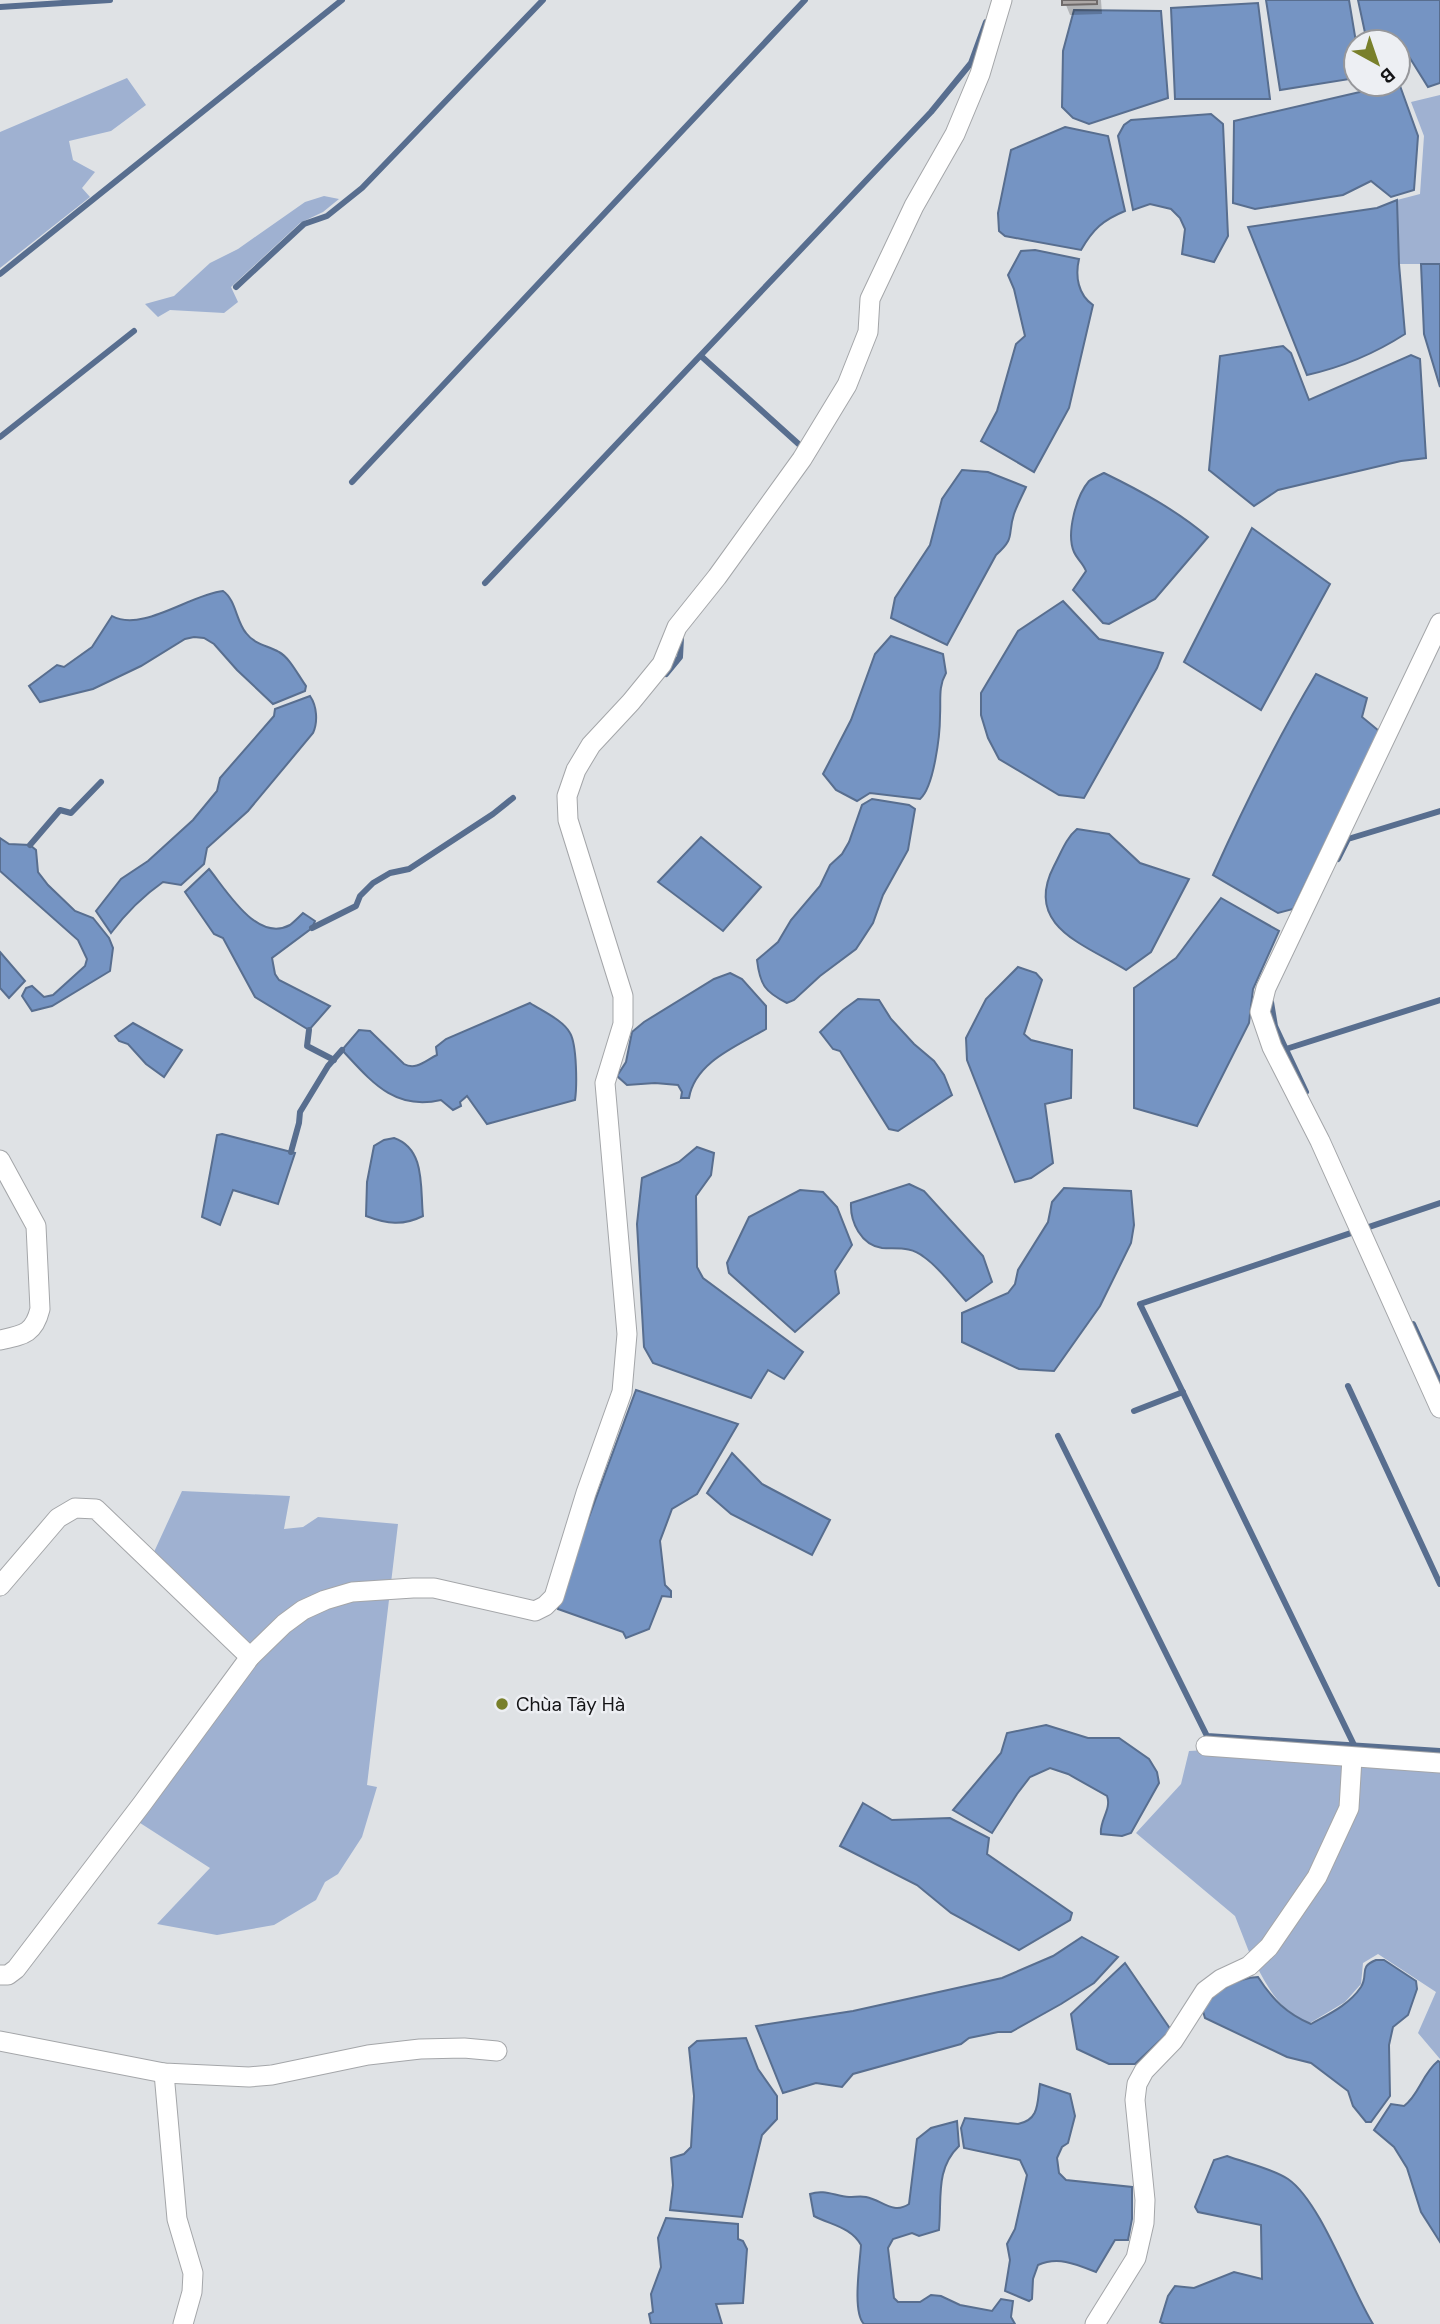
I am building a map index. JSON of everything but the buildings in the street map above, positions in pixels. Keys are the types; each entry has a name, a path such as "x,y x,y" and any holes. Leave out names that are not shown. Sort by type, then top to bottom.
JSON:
{"street":[{"path":"0,1975 8,1976 16,1969 250,1657 284,1624 303,1610 352,1592 395,1588 434,1588 535,1611 554,1597 586,1493 622,1392 627,1335 605,1083 623,1024 623,996 568,820 567,796 576,770 590,745 662,664 677,627 717,578 802,459 847,386 868,332 870,299 914,206 955,134 980,74 1002,0"},
{"path":"1440,623 1266,988 1260,1012 1272,1047 1320,1142 1440,1408"},
{"path":"0,1160 36,1226 40,1309 31,1329 21,1335 0,1340"},
{"path":"0,1586 58,1518 75,1508 96,1509 250,1657"},
{"path":"1206,1746 1440,1763"},
{"path":"1095,2324 1139,2249 1145,2200 1135,2100 1140,2077 1173,2041 1205,1991 1221,1979 1249,1966 1269,1947 1309,1888 1349,1808 1352,1758"},
{"path":"0,2041 164,2073 261,2076 368,2055 420,2049 464,2048 497,2051"},
{"path":"164,2073 177,2219 192,2273 192,2292 183,2324"}],"shaded area":[{"path":"1266,0 1349,0 1354,28 1342,28 1342,80 1280,90"},
{"path":"1358,0 1440,0 1440,83 1428,87 1412,61 1412,28 1364,28"},
{"path":"1258,3 1270,99 1175,99 1171,8"},
{"path":"1074,10 1161,11 1168,98 1089,124 1073,118 1062,107 1063,51"},
{"path":"127,78 146,105 111,131 69,141 73,160 95,172 82,188 90,197 0,268 0,132"},
{"path":"1440,95 1440,264 1399,264 1397,200 1420,194 1424,136 1411,102"},
{"path":"1342,96 1404,98 1418,136 1414,190 1391,197 1371,181 1343,195 1255,209 1233,203 1234,121"},
{"path":"1211,114 1223,124 1228,236 1214,262 1182,254 1185,229 1180,218 1171,209 1150,204 1133,210 1118,136 1124,125 1131,120"},
{"path":"1065,127 1108,136 1125,211 1099,226 1081,250 1005,236 999,231 998,213 1011,150"},
{"path":"324,196 339,199 323,212 300,223 231,287 238,302 224,313 170,310 158,317 145,304 174,296 210,263 238,249 305,202"},
{"path":"1397,200 1405,334 1358,359 1307,375 1248,227 1377,208"},
{"path":"1035,250 1079,259 1079,285 1084,296 1093,305 1069,408 1034,472 981,441 997,411 1016,344 1025,336 1008,275 1021,251"},
{"path":"1421,264 1440,264 1440,387 1424,334"},
{"path":"1283,346 1291,353 1309,400 1411,355 1420,359 1426,458 1401,461 1278,490 1254,506 1209,470 1220,356"},
{"path":"962,470 988,472 1026,487 1014,514 1009,540 996,555 947,645 891,618 895,598 930,545 942,499"},
{"path":"1104,473 1158,502 1208,537 1155,599 1109,624 1103,623 1073,590 1086,571 1074,552 1071,535 1074,515 1084,488 1089,481"},
{"path":"1252,528 1330,584 1261,710 1184,662"},
{"path":"223,591 231,600 246,633 253,640 287,658 306,686 305,691 273,704 214,644 204,638 194,637 185,639 141,666 93,689 40,702 29,686 57,665 64,667 92,647 112,616 124,620 138,620"},
{"path":"1063,601 1099,639 1163,653 1084,798 1059,795 999,759 988,738 981,715 981,693 1018,631"},
{"path":"891,636 943,654 946,673 941,689 935,760 929,784 920,799 870,793 857,801 836,790 823,774 851,720 875,654"},
{"path":"1316,674 1367,698 1362,717 1379,731 1293,909 1278,913 1213,875 1261,773"},
{"path":"310,696 316,714 313,733 248,811 207,848 204,864 181,885 163,882 156,887 135,905 111,933 96,911 121,879 148,861 193,820 217,791 220,778 274,716 275,709"},
{"path":"872,799 909,805 915,809 908,850 883,895 873,923 856,949 787,1003 765,987 757,960 778,942 791,920 820,886 830,865 842,854 849,842 862,805"},
{"path":"1077,829 1109,834 1140,863 1189,879 1151,952 1126,970 1063,931 1052,918 1046,904 1046,887 1054,866 1067,841"},
{"path":"701,837 761,887 723,931 658,882"},
{"path":"0,838 9,844 30,845 36,850 38,872 48,885 75,911 93,918 109,938 113,948 110,971 52,1006 32,1011 22,996 26,988 32,986 44,997 53,995 85,966 87,959 78,940 0,871"},
{"path":"209,869 244,912 266,927 278,929 290,925 303,913 315,921 312,928 272,958 279,980 330,1006 309,1030 255,997 223,938 214,934 185,892"},
{"path":"1221,898 1279,931 1253,989 1249,1023 1197,1126 1134,1108 1134,988 1176,958"},
{"path":"0,952 25,981 9,998 0,988"},
{"path":"1018,967 1036,973 1042,980 1024,1034 1031,1040 1072,1050 1071,1098 1045,1104 1053,1163 1031,1178 1015,1182 967,1060 966,1038 986,999"},
{"path":"730,973 742,979 766,1006 766,1029 708,1065 699,1074 689,1098 681,1098 682,1092 678,1085 627,1085 617,1076 626,1062 632,1032 714,979"},
{"path":"858,999 879,1000 891,1019 934,1061 944,1075 952,1095 898,1131 889,1129 840,1051 833,1049 820,1032"},
{"path":"530,1003 557,1020 570,1033 575,1056 575,1100 487,1124 467,1096 460,1102 461,1106 453,1110 441,1100 410,1101 385,1091 342,1050 359,1030 370,1031 404,1064 417,1066 437,1055 436,1047 446,1039"},
{"path":"133,1023 182,1050 164,1077 146,1064 128,1044 119,1041 115,1036"},
{"path":"217,1135 295,1153 278,1204 233,1190 220,1225 202,1217"},
{"path":"394,1138 412,1151 421,1182 423,1216 402,1223 366,1216 367,1182 374,1146"},
{"path":"697,1147 714,1153 711,1175 696,1196 697,1267 703,1278 803,1352 784,1379 768,1370 751,1398 653,1363 644,1347 637,1224 642,1178 679,1162"},
{"path":"909,1184 924,1191 983,1256 992,1282 966,1301 919,1253 875,1246 858,1232 852,1218 851,1203"},
{"path":"1064,1188 1131,1191 1134,1225 1131,1243 1100,1306 1054,1371 1019,1369 962,1342 962,1313 1008,1293 1015,1284 1018,1270 1048,1222 1052,1202"},
{"path":"800,1190 823,1192 837,1207 852,1245 835,1271 839,1293 795,1332 729,1273 727,1263 749,1217"},
{"path":"636,1390 738,1424 697,1494 672,1509 660,1541 665,1585 671,1591 671,1597 662,1596 649,1629 626,1638 623,1632 558,1609 559,1598"},
{"path":"732,1453 762,1484 830,1520 812,1555 731,1514 707,1493"},
{"path":"182,1491 290,1496 284,1529 303,1527 318,1517 398,1524 367,1785 377,1787 362,1837 338,1874 325,1882 316,1900 274,1925 217,1935 157,1924 210,1868 137,1821 249,1666 154,1552"},
{"path":"1046,1725 1088,1738 1119,1738 1149,1759 1157,1772 1159,1783 1131,1833 1122,1836 1101,1834 1108,1806 1107,1796 1068,1774 1050,1768 1030,1777 992,1833 953,1810 1001,1753 1007,1733"},
{"path":"1207,1750 1347,1761 1345,1807 1312,1876 1251,1957 1235,1916 1136,1833 1181,1784 1189,1751"},
{"path":"1356,1762 1440,1767 1440,2059 1418,2033 1436,1992 1378,1954 1363,1963 1361,1984 1345,2002 1310,2023 1291,2013 1277,2000 1256,1965 1321,1878"},
{"path":"863,1803 892,1820 950,1818 989,1838 987,1854 1072,1913 1070,1920 1019,1950 951,1913 917,1885 840,1846"},
{"path":"1082,1937 1118,1957 1094,1983 1061,2004 1011,2032 969,2038 961,2044 853,2074 842,2087 816,2083 783,2093 756,2026 853,2011 1002,1978 1053,1956"},
{"path":"1376,1960 1384,1960 1416,1981 1417,1989 1408,2015 1393,2027 1389,2045 1390,2096 1371,2122 1366,2122 1353,2106 1348,2091 1311,2063 1287,2057 1205,2018 1202,2008 1220,1991 1242,1980 1258,1977 1281,2005 1311,2024 1351,1999 1361,1987 1365,1968"},
{"path":"1125,1963 1171,2030 1135,2064 1109,2064 1077,2049 1071,2014"},
{"path":"746,2038 758,2069 777,2096 777,2119 762,2135 742,2217 670,2210 673,2185 671,2158 684,2154 691,2147 694,2096 689,2048 697,2041"},
{"path":"1438,2061 1440,2242 1421,2212 1407,2168 1394,2147 1374,2130 1391,2104 1404,2106 1409,2101"},
{"path":"1040,2084 1070,2094 1075,2116 1068,2143 1062,2147 1057,2158 1059,2173 1066,2180 1132,2187 1132,2219 1128,2240 1115,2240 1096,2272 1060,2261 1038,2265 1033,2279 1032,2299 1029,2301 1005,2291 1010,2260 1007,2244 1015,2229 1027,2175 1020,2160 964,2148 961,2128 965,2118 1018,2124 1025,2122 1036,2109"},
{"path":"957,2121 959,2146 946,2164 943,2175 939,2230 919,2236 912,2233 893,2239 888,2248 894,2298 898,2302 920,2302 931,2295 941,2296 960,2305 992,2311 1001,2299 1013,2301 1011,2317 1015,2324 864,2324 858,2309 861,2245 846,2230 814,2216 810,2194 820,2192 864,2197 893,2207 903,2207 909,2204 917,2139 931,2128"},
{"path":"1227,2156 1281,2175 1300,2190 1323,2225 1373,2324 1160,2322 1168,2296 1175,2286 1194,2288 1234,2272 1262,2279 1261,2225 1198,2212 1195,2207 1214,2160"},
{"path":"666,2218 738,2224 738,2239 743,2241 747,2249 743,2303 716,2304 722,2324 651,2324 651,2294 661,2267 658,2238"}],"waterway":[{"path":"0,7 110,0"},
{"path":"0,274 342,0"},
{"path":"236,287 304,224 327,216 362,188 543,0"},
{"path":"352,482 805,0"},
{"path":"485,583 931,112 971,63 986,22"},
{"path":"0,437 134,331"},
{"path":"701,356 803,448"},
{"path":"666,674 680,657 681,638"},
{"path":"30,845 60,810 71,813 101,782"},
{"path":"312,928 356,906 360,896 373,883 390,873 409,869 513,798"},
{"path":"1338,859 1348,839 1440,811"},
{"path":"1286,1049 1440,1000"},
{"path":"1271,1002 1275,1026 1306,1092"},
{"path":"309,1030 307,1046 334,1060"},
{"path":"291,1152 300,1112 328,1066 342,1050"},
{"path":"1355,1747 1140,1304 1440,1203"},
{"path":"1413,1324 1440,1383"},
{"path":"1348,1386 1440,1584"},
{"path":"1134,1411 1183,1392"},
{"path":"1058,1436 1207,1736 1440,1751"}],"place":[{"name":"Chùa Tây Hà","path":"502,1704"}]}
